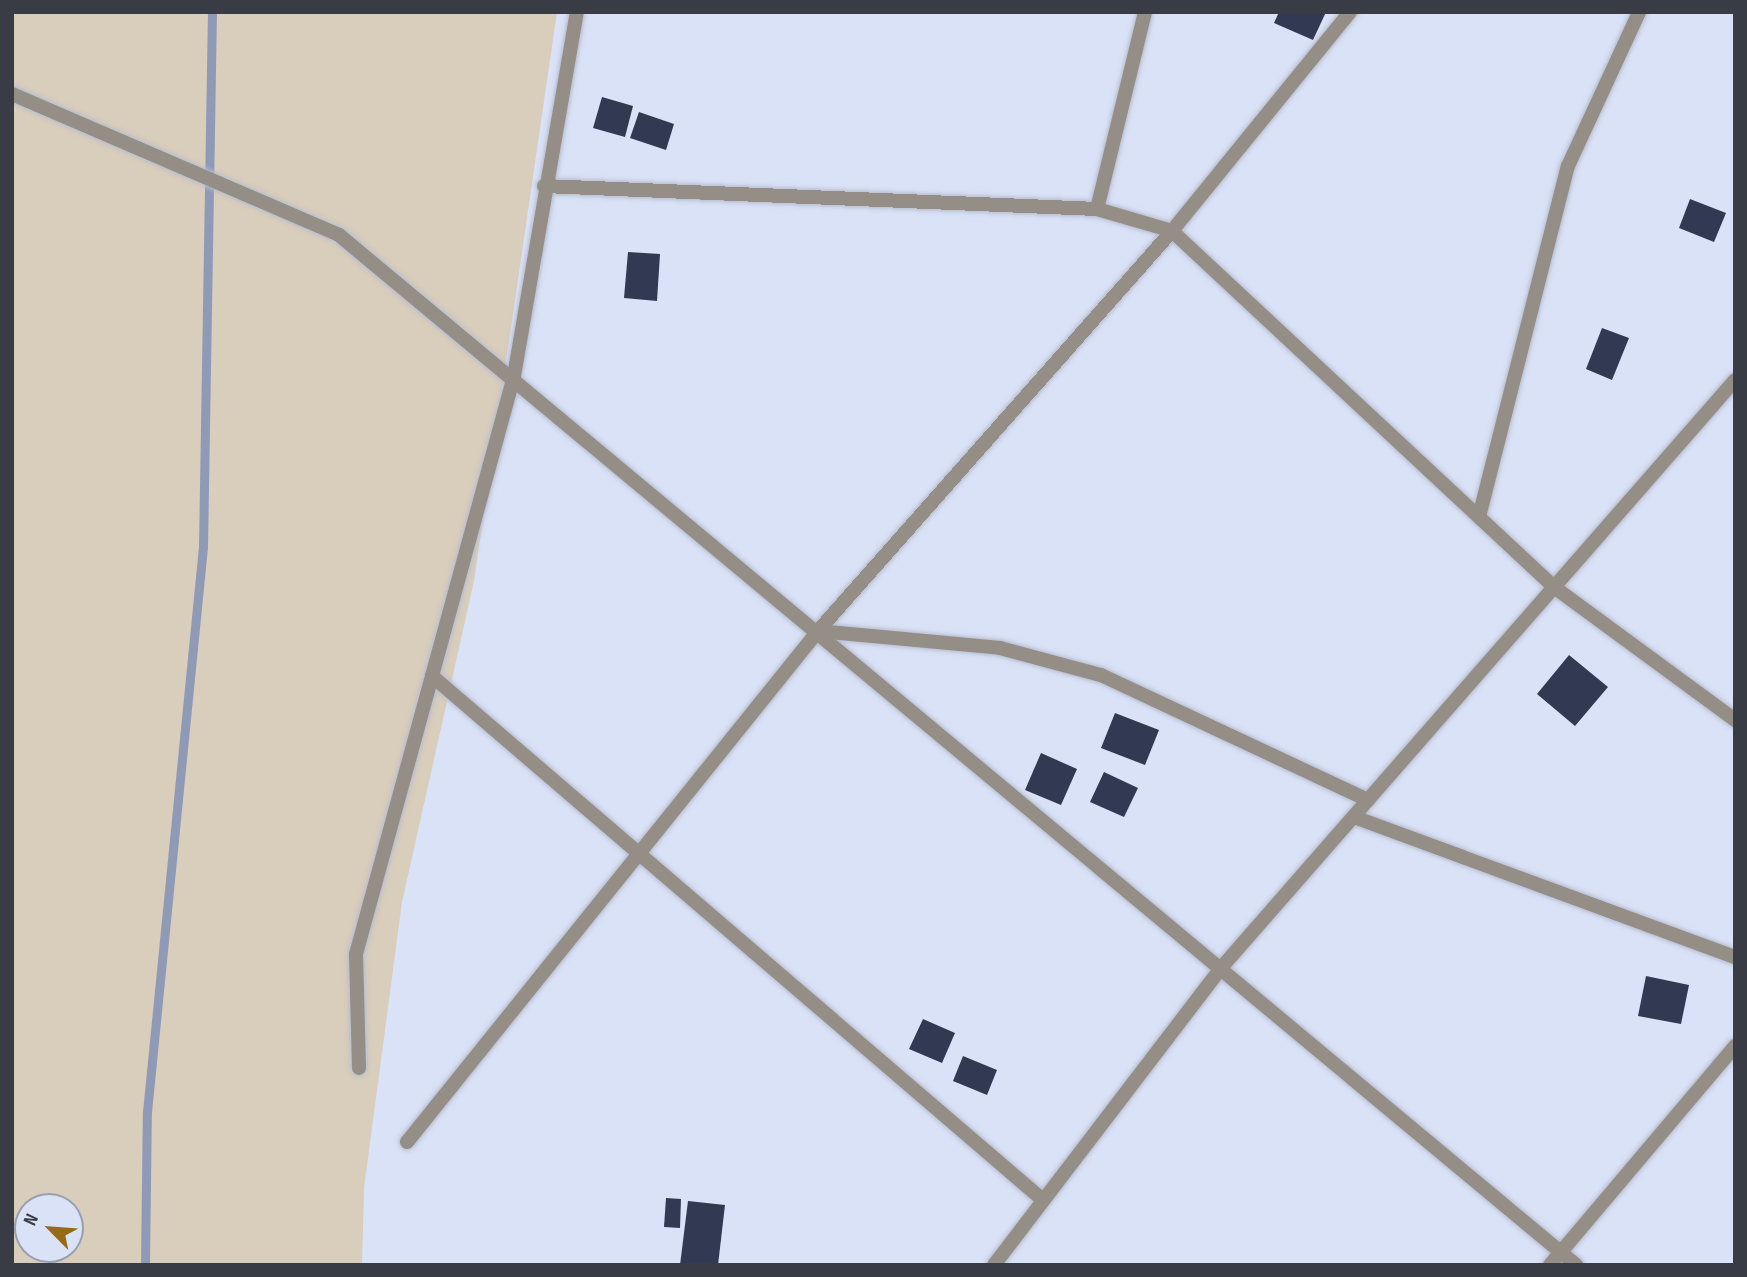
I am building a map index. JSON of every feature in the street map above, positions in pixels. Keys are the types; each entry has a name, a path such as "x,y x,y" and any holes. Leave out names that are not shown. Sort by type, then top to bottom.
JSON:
{"street":[{"path":"359,1068 356,954 514,376 544,186 577,12"},
{"path":"1097,209 1145,12"},
{"path":"407,1142 818,631 1172,231 1350,12"},
{"path":"1479,517 1568,166 1639,12"},
{"path":"12,94 339,235 514,376 1576,1265"},
{"path":"544,186 1097,209 1172,231 1554,587 1735,720"},
{"path":"994,1265 1221,968 1735,380"},
{"path":"818,631 1000,648 1101,675 1368,800"},
{"path":"432,676 1043,1200"},
{"path":"1354,817 1735,957"},
{"path":"1550,1265 1735,1046"}],"shaded area":[{"path":"12,12 557,12 474,581 402,902 364,1188 362,1265 12,1265"}],"building":[{"path":"1279,12 1326,12 1313,40 1274,23"},
{"path":"602,97 633,106 625,137 593,128"},
{"path":"639,112 674,124 666,150 630,138"},
{"path":"1690,199 1726,213 1714,242 1679,228"},
{"path":"628,252 660,254 657,301 624,298"},
{"path":"1602,328 1629,338 1612,380 1586,369"},
{"path":"1569,655 1608,687 1575,726 1537,694"},
{"path":"1115,713 1159,730 1145,765 1101,748"},
{"path":"1041,753 1077,769 1061,805 1025,790"},
{"path":"1104,772 1138,788 1124,817 1090,802"},
{"path":"1646,976 1689,985 1681,1024 1638,1016"},
{"path":"923,1019 955,1033 942,1063 909,1049"},
{"path":"963,1056 997,1070 987,1095 953,1081"},
{"path":"666,1198 681,1199 680,1228 664,1227"},
{"path":"688,1201 725,1205 718,1265 680,1265"}],"waterway":[{"path":"145,1265 147,1112 203,547 212,12"}]}
